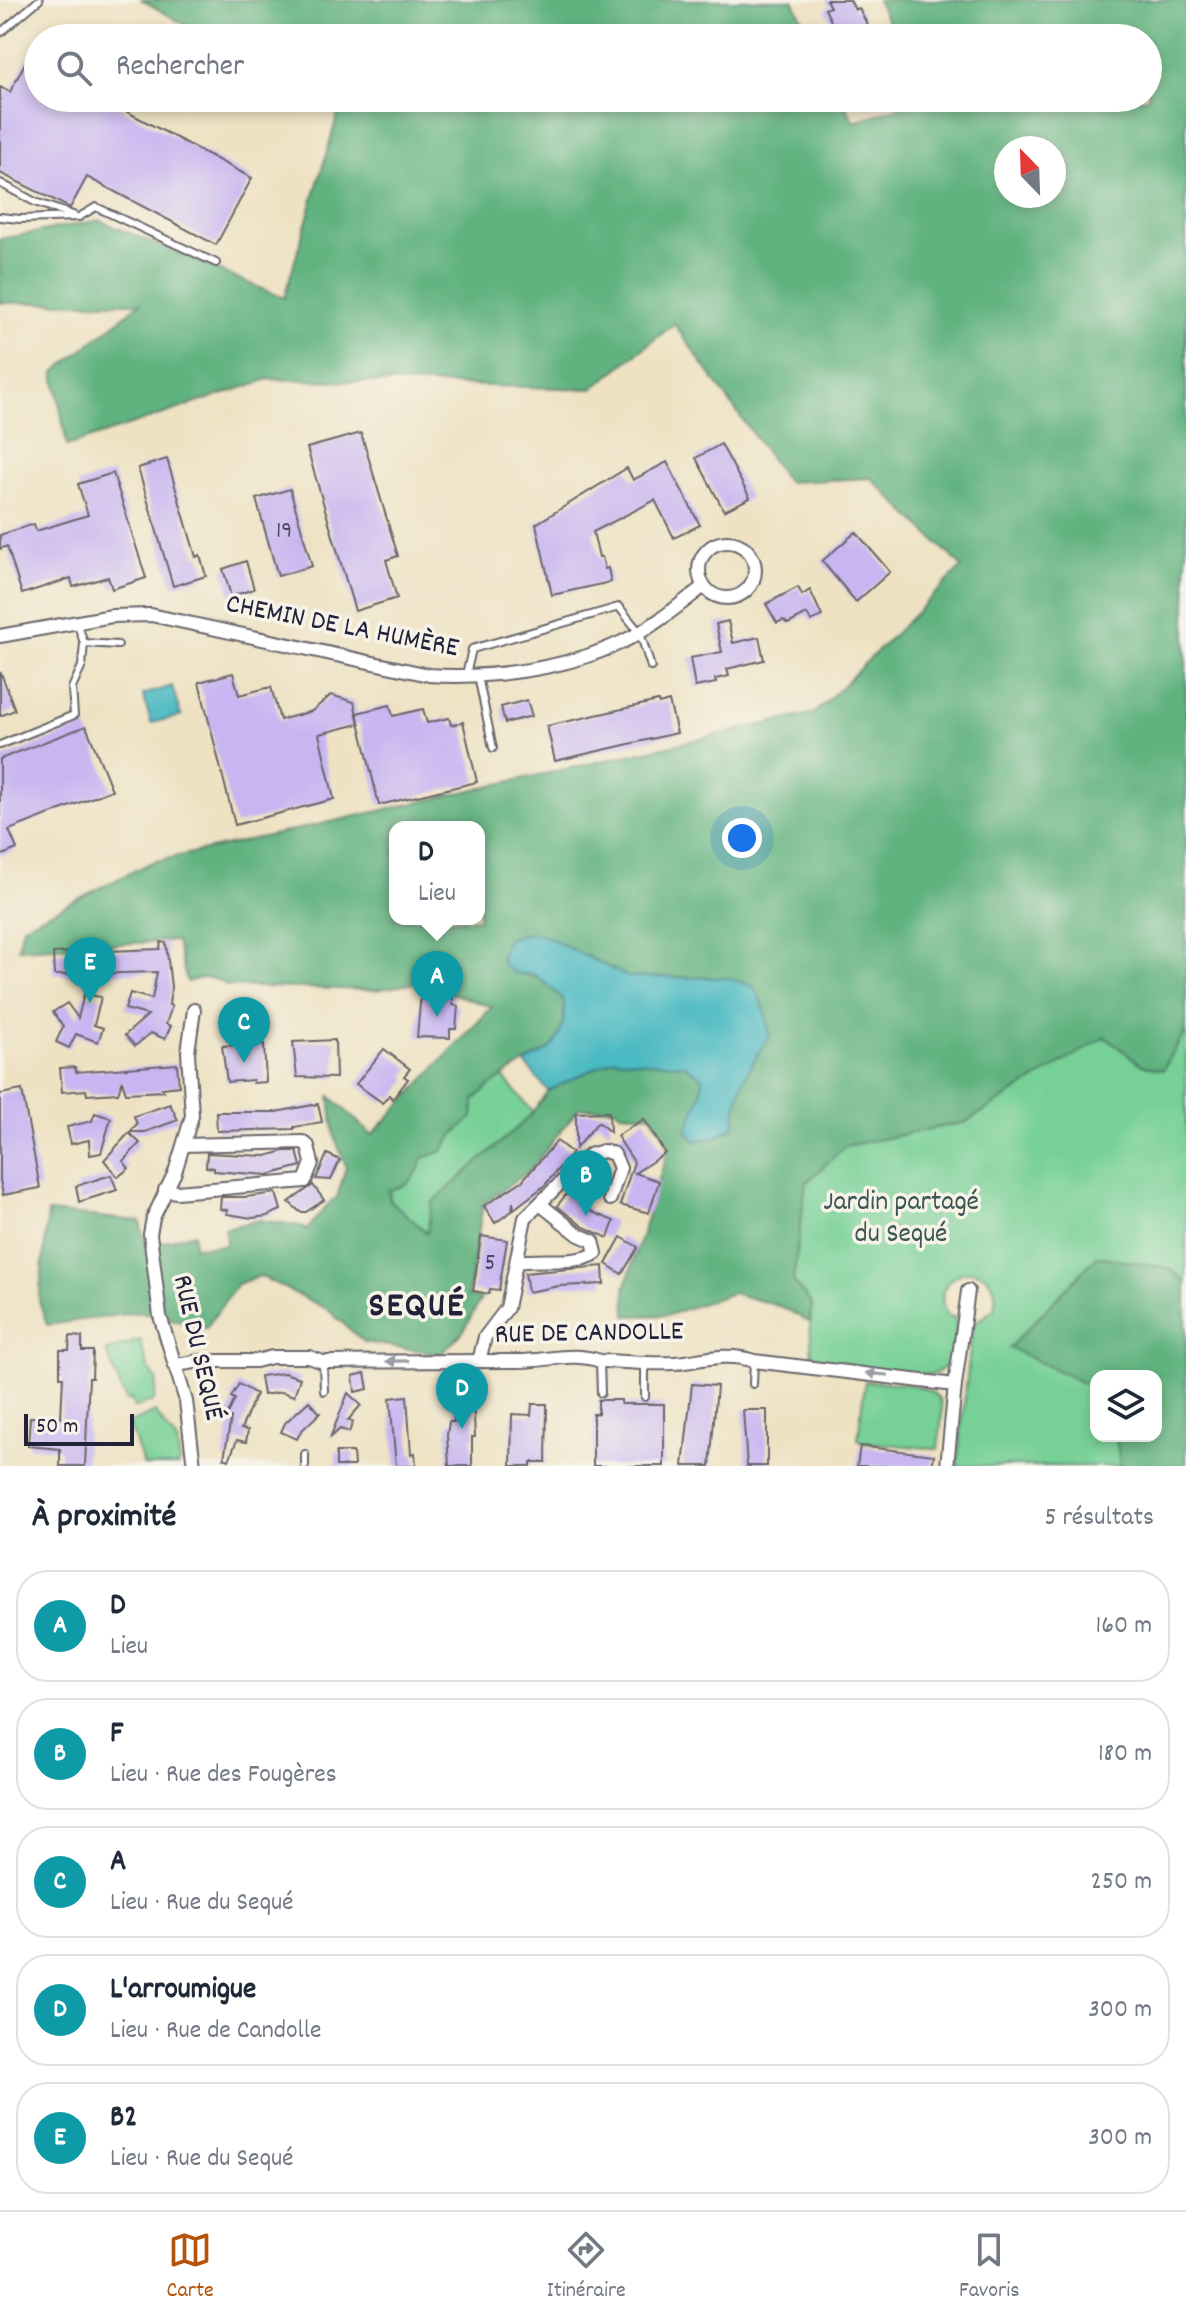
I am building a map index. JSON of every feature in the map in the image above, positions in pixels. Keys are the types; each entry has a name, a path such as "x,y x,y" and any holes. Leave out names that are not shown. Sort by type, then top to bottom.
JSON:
{"street":[{"path":"725,541 735,542 753,557 756,567 754,579 739,595 719,597 704,586 699,567 711,546 725,541"},
{"name":"CHEMIN DE LA HUMÈRE","path":"0,636 112,616 174,618 398,669 429,675 472,677 509,673 603,650 640,633 704,586"},
{"name":"RUE DU SEQUÉ","path":"194,1010 188,1052 192,1116 184,1145 153,1218 150,1234 160,1316 186,1401 194,1466"},
{"path":"165,1190 177,1192 305,1181 312,1163 308,1146 303,1142 184,1145"},
{"path":"479,1361 485,1337 507,1308 522,1225 531,1212 578,1163 589,1155 604,1151 614,1154 620,1168 610,1199"},
{"path":"517,1262 538,1258 576,1260 596,1253 593,1241 579,1235 540,1204"},
{"path":"947,1466 968,1291"},
{"name":"RUE DE CANDOLLE","path":"176,1365 201,1361 256,1361 272,1357 309,1357 323,1362 513,1362 552,1357 684,1362 701,1357 740,1356 754,1361 955,1385"}],"lane":[{"path":"0,33 39,0"},
{"path":"0,183 35,202 79,217"},
{"path":"0,217 79,217 96,207 216,263"},
{"path":"493,748 472,677 472,649 619,607 640,633 651,667"},
{"path":"0,745 74,715 72,688 82,666 84,643 77,622"},
{"path":"84,643 118,645"},
{"path":"600,1361 601,1393"},
{"path":"753,1384 754,1361"},
{"path":"323,1362 324,1391"},
{"path":"645,1362 645,1397"},
{"path":"305,1454 305,1466"}],"green space":[{"path":"142,0 793,0 805,24 184,24"},
{"path":"877,0 1186,0 1186,1030 1163,1070 1142,1065 1105,1037 966,1122 845,1146 806,1183 793,1281 812,1305 809,1322 782,1307 733,1293 668,1315 626,1316 625,1288 668,1150 666,1139 651,1115 620,1113 615,1108 579,1108 529,1171 483,1204 468,1296 481,1299 462,1333 441,1354 364,1342 327,1309 260,1276 237,1284 206,1328 141,1312 47,1325 39,1301 48,1212 140,1221 145,1244 194,1233 194,1247 226,1245 225,1228 260,1220 301,1226 307,1230 337,1197 346,1167 334,1135 330,1096 372,1135 492,1007 419,982 377,990 227,986 207,978 187,982 176,941 18,949 23,926 152,862 815,713 962,567 871,478 787,482 674,324 592,389 269,379 67,446 54,373 140,303 0,303 0,239 99,220 284,298 338,114 335,112 849,112 854,122 884,112 1162,112 1162,24 889,24","holes":["543,935 628,977 728,978 770,1034 745,1078 734,1127 715,1137 696,1141 687,1130 701,1094 703,1078 685,1065 614,1059 548,1091 530,1116 432,1203 427,1233 390,1200 389,1190 411,1180 423,1158 441,1152 455,1133 473,1117 474,1100 556,1042 565,1013 563,1000 539,979 515,973"]},
{"name":"Jardin partagé du Sequé","path":"1186,1030 1186,1466 957,1466 973,1324 994,1309 995,1291 989,1279 978,1273 966,1272 946,1285 942,1298 947,1315 955,1318 956,1343 951,1358 933,1375 812,1362 812,1305 793,1281 806,1182 845,1146 966,1122 1105,1036 1142,1065 1163,1070"},
{"path":"503,1077 533,1112 428,1234 390,1200 389,1190 411,1179 422,1158 441,1152 455,1133 473,1117 474,1100"},
{"path":"1097,1256 1169,1268 1186,1282 1186,1466 1120,1466 1117,1442 1162,1442 1162,1370 1090,1370 1090,1386 1009,1348"},
{"path":"140,1340 148,1367 157,1380 154,1401 134,1408 131,1399 126,1401 106,1351"},
{"path":"865,1381 920,1387 937,1396 942,1415 938,1449 858,1439"},
{"path":"155,1412 177,1442 178,1466 144,1466 129,1424"}],"water":[{"path":"172,686 181,716 151,723 143,695"},
{"path":"527,933 543,935 628,977 728,978 753,986 762,1002 770,1034 745,1078 734,1127 715,1137 696,1141 687,1130 701,1094 703,1078 685,1065 614,1059 548,1091 525,1063 551,1048 558,1038 564,1020 564,1003 535,975 515,973 504,966 501,958 507,939"}],"building":[{"path":"826,0 850,0 855,10 859,8 867,24 832,24 825,9 830,7"},
{"path":"24,65 24,112 127,112 252,178 216,245 87,177 70,208 0,173 0,87 10,92"},
{"path":"361,433 398,556 386,560 397,598 355,611 307,448"},
{"path":"721,444 750,498 724,511 696,458"},
{"path":"167,459 196,557 200,555 206,576 173,586 138,468"},
{"path":"667,462 700,525 674,538 655,500 593,532 599,557 602,557 605,569 608,568 611,582 552,595 536,524 627,468 633,480"},
{"path":"113,473 146,578 112,589 108,577 73,587 71,578 22,594 7,546 0,549 0,535 34,524 36,531 88,515 78,484"},
{"path":"290,489 312,566 278,576 256,499"},
{"path":"856,532 890,572 856,602 822,561"},
{"path":"246,561 254,589 231,596 223,569"},
{"path":"798,587 802,595 810,590 822,616 811,621 807,614 788,624 783,620 777,623 766,604"},
{"path":"728,621 733,643 759,637 764,660 727,669 729,676 715,679 716,683 695,687 690,658 722,652 716,624"},
{"path":"233,673 239,695 271,687 280,720 312,711 331,695 354,702 359,724 319,734 334,799 235,825 199,682"},
{"path":"0,674 15,710 0,716"},
{"path":"527,700 532,716 505,723 501,707"},
{"path":"658,701 659,704 669,701 677,733 555,761 547,726"},
{"path":"390,705 393,716 423,709 427,723 449,718 451,725 463,722 477,782 379,805 357,713"},
{"path":"86,726 112,790 9,830 17,849 0,856 0,759"},
{"path":"161,942 166,943 171,987 169,1005 172,1006 166,1024 171,1026 165,1039 151,1033 135,1046 125,1035 148,1015 125,1009 130,993 152,999 157,972 54,975 53,953 160,949"},
{"path":"421,993 453,995 453,1005 458,1006 456,1029 450,1029 450,1038 417,1037"},
{"path":"84,994 101,997 94,1025 103,1028 98,1042 76,1034 69,1048 56,1042 63,1027 53,1012 67,1003 78,1018"},
{"path":"335,1040 336,1078 297,1077 293,1042"},
{"path":"264,1044 266,1082 227,1082 222,1046"},
{"path":"384,1049 410,1069 404,1076 408,1079 393,1099 389,1095 383,1103 356,1084"},
{"path":"177,1064 179,1086 162,1088 164,1091 126,1093 122,1081 118,1093 87,1095 86,1090 62,1092 60,1068 75,1067 76,1072"},
{"path":"22,1090 40,1188 3,1195 0,1180 0,1094"},
{"path":"170,1104 178,1120 145,1132 130,1132 137,1124 134,1116"},
{"path":"318,1104 322,1122 294,1129 217,1131 216,1112 276,1112"},
{"path":"609,1112 610,1132 598,1122 576,1148 576,1113"},
{"path":"95,1113 111,1118 101,1153 90,1155 89,1140 71,1144 67,1127 92,1121"},
{"path":"644,1119 665,1153 635,1173 659,1181 649,1213 620,1205 634,1162 617,1136"},
{"path":"129,1133 140,1143 123,1161 129,1168 118,1177 104,1160"},
{"path":"557,1141 572,1153 544,1186 514,1209 513,1202 512,1211 495,1223 484,1206 522,1181"},
{"path":"297,1151 301,1166 268,1175 214,1171 214,1168 206,1167 207,1153 266,1156"},
{"path":"327,1154 340,1160 331,1180 316,1179"},
{"path":"111,1175 117,1190 79,1202 76,1186"},
{"path":"313,1185 324,1200 306,1212 300,1212 289,1202"},
{"path":"568,1192 592,1212 614,1221 608,1238 584,1227 557,1206"},
{"path":"276,1193 281,1210 267,1216 252,1218 227,1214 227,1210 220,1209 221,1197"},
{"path":"481,1236 507,1240 499,1290 490,1289 489,1294 473,1291"},
{"path":"621,1237 638,1247 622,1274 606,1264"},
{"path":"603,1266 604,1284 559,1286 528,1292 525,1273"},
{"path":"70,1336 82,1337 82,1351 93,1351 85,1466 60,1466 60,1449 28,1446 30,1417 61,1418 63,1377 60,1377 60,1350 69,1350"},
{"path":"284,1373 300,1378 294,1396 282,1392 263,1395 260,1376"},
{"path":"365,1373 368,1389 355,1392 353,1376"},
{"path":"239,1384 256,1394 241,1429 248,1430 246,1442 237,1440 229,1460 224,1458 231,1418 227,1416 235,1399 231,1397"},
{"path":"692,1384 717,1386 710,1466 683,1466"},
{"path":"348,1393 361,1405 348,1420 353,1422 349,1432 340,1429 330,1438"},
{"path":"407,1396 411,1454 415,1453 416,1466 396,1466 390,1398"},
{"path":"454,1397 473,1397 475,1437 472,1437 472,1466 449,1466 447,1435 449,1422 454,1422"},
{"path":"598,1400 621,1400 621,1404 664,1404 664,1466 593,1466 593,1414 598,1414"},
{"path":"309,1401 320,1413 297,1439 281,1432 285,1423"},
{"path":"532,1404 547,1404 546,1462 511,1466 512,1414 531,1415"},
{"path":"743,1410 767,1410 767,1466 747,1466"},
{"path":"860,1446 934,1455 932,1466 857,1466"},
{"path":"336,1452 353,1452 354,1466 336,1466"}],"place":[{"name":"B2","path":"90,1003"},
{"name":"D","path":"437,1017"},
{"name":"A","path":"244,1063"},
{"name":"F","path":"586,1216"},
{"name":"L'arroumigue","path":"462,1429"}],"district":[{"name":"SEQUÉ","path":"417,1308"}]}
